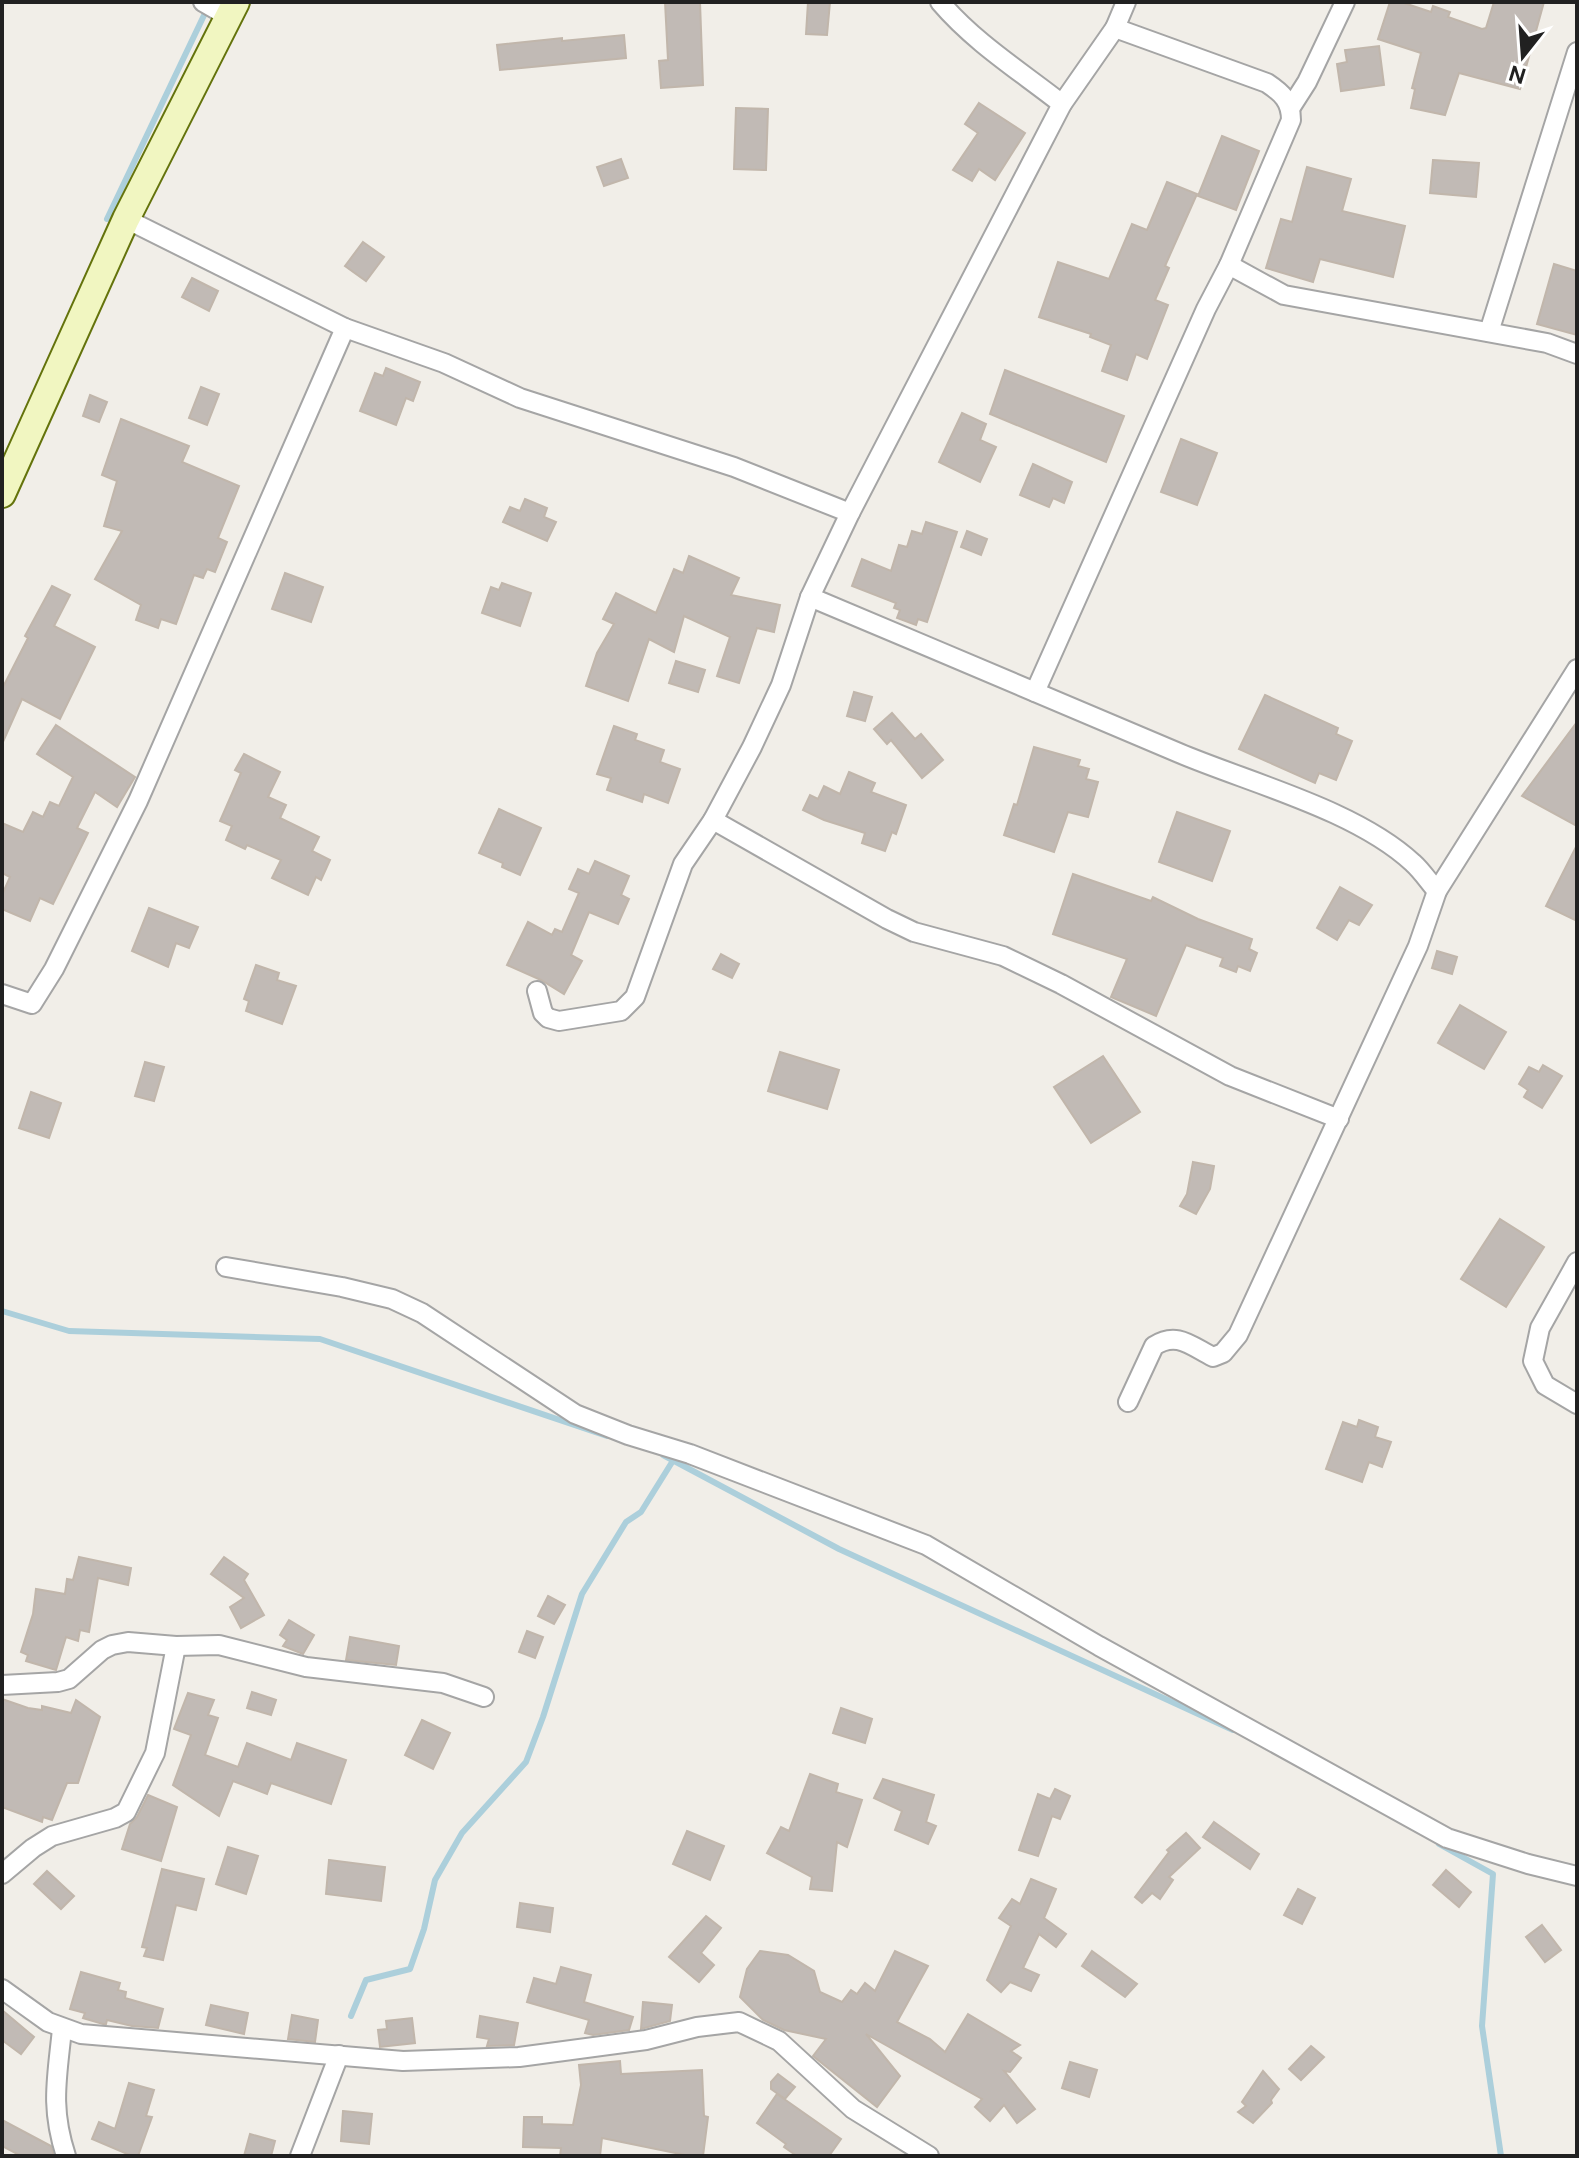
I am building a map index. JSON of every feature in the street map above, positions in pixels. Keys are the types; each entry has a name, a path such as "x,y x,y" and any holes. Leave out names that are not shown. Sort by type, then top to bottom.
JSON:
{"main road":[{"path":"2,494 126,219 233,10"}],"street":[{"path":"203,2 233,10"},
{"path":"940,2 985,47 1062,104"},
{"path":"537,991 543,1013 559,1021 621,1011 630,1004 640,987 683,864 713,820 752,747 781,685 810,597 850,513 1062,104 1115,28 1126,2"},
{"path":"1035,692 1200,323 1229,265 1286,133 1291,120 1291,107 1307,82 1345,2"},
{"path":"1115,28 1267,83 1282,93 1291,107"},
{"path":"1489,332 1577,52"},
{"path":"126,219 345,328 444,363 520,398 719,461 850,513"},
{"path":"1229,265 1284,295 1547,343 1577,354"},
{"path":"2,994 32,1004 54,969 138,801 345,328"},
{"path":"810,597 1196,760 1276,789 1357,826 1396,849 1414,864 1437,891"},
{"path":"1128,1402 1154,1346 1162,1341 1175,1338 1213,1357 1223,1353 1230,1345 1279,1249 1418,946 1437,891 1574,678"},
{"path":"713,820 914,932 1003,956 1230,1076 1339,1119"},
{"path":"1577,1262 1540,1328 1533,1361 1545,1385 1577,1404"},
{"path":"226,1267 392,1299 422,1313 575,1414 628,1435 690,1454 926,1545 1112,1653 1447,1838 1577,1876"},
{"path":"2,1685 69,1679 102,1650 128,1642 176,1646 219,1645 306,1667 443,1683 484,1697"},
{"path":"2,1874 52,1836 126,1812 158,1744 176,1646"},
{"path":"2,1989 62,2029 81,2034 147,2042 403,2061 519,2057 646,2040 697,2027 739,2022 779,2041 853,2109 929,2156"},
{"path":"62,2029 54,2101 56,2127 66,2156"},
{"path":"300,2156 339,2055"}],"building":[{"path":"665,2 700,2 703,85 661,88 659,61 668,60"},
{"path":"808,2 830,2 827,35 806,34"},
{"path":"1390,2 1401,2 1431,12 1433,6 1450,12 1448,17 1482,29 1486,28 1494,2 1544,2 1520,89 1459,73 1445,115 1411,108 1415,89 1412,88 1421,53 1378,39"},
{"path":"624,35 626,58 500,70 497,45"},
{"path":"1379,46 1384,85 1341,91 1337,64 1347,62 1345,50"},
{"path":"979,103 1025,133 995,180 979,169 972,181 953,170 978,133 965,124"},
{"path":"736,108 768,109 766,170 734,169"},
{"path":"1222,136 1259,151 1236,210 1198,196"},
{"path":"621,159 628,178 604,186 597,167"},
{"path":"1433,160 1479,163 1476,197 1430,193"},
{"path":"1307,167 1351,179 1342,211 1405,226 1393,277 1320,259 1313,282 1266,268 1281,219 1292,222"},
{"path":"1167,182 1197,194 1165,266 1169,268 1155,300 1168,305 1147,359 1136,354 1127,380 1102,371 1111,345 1090,337 1091,334 1039,317 1058,262 1109,279 1132,224 1147,230"},
{"path":"363,242 384,257 366,281 345,266"},
{"path":"1554,264 1577,271 1577,335 1537,324"},
{"path":"192,278 218,291 209,311 182,297"},
{"path":"386,368 420,382 413,401 406,398 396,425 360,411 375,373 383,376"},
{"path":"1005,370 1124,416 1106,462 990,414"},
{"path":"201,387 219,394 207,425 189,418"},
{"path":"90,395 107,402 99,422 83,416"},
{"path":"962,413 986,424 980,440 996,447 980,482 939,462"},
{"path":"121,419 189,446 182,462 239,486 218,538 227,542 215,572 207,569 203,578 194,575 176,624 161,619 158,628 136,620 141,605 95,579 122,531 104,526 117,481 102,475"},
{"path":"1181,439 1217,453 1197,505 1161,492"},
{"path":"1033,464 1072,482 1064,503 1053,498 1049,507 1020,495"},
{"path":"525,499 547,508 544,517 556,522 547,541 503,522 510,507 520,511"},
{"path":"926,522 957,532 927,622 918,619 916,625 897,618 900,610 894,608 896,603 852,586 862,559 891,571 899,545 907,547 912,531 922,534"},
{"path":"967,531 987,539 981,555 961,547"},
{"path":"689,556 739,578 731,595 780,605 774,632 757,628 739,683 717,676 730,637 684,616 674,652 649,639 628,701 586,686 597,653 614,624 603,619 616,593 656,613 674,569 683,573"},
{"path":"285,573 323,587 311,622 272,609"},
{"path":"502,583 531,593 520,626 482,613 491,587 499,590"},
{"path":"52,586 70,595 54,626 95,647 60,719 22,699 2,744 2,689 28,638 25,636"},
{"path":"676,661 705,670 698,692 669,683"},
{"path":"854,692 872,697 865,721 847,716"},
{"path":"1265,695 1338,728 1336,734 1352,741 1336,780 1319,773 1315,783 1239,749"},
{"path":"892,713 915,739 921,734 943,760 922,778 891,740 887,744 874,729"},
{"path":"1577,722 1577,826 1522,796"},
{"path":"56,725 135,777 117,807 95,792 77,828 88,833 53,904 40,898 30,921 2,909 2,895 10,877 2,873 2,823 23,832 33,812 43,817 50,802 59,806 73,777 37,754"},
{"path":"614,726 637,734 635,740 664,750 660,762 680,769 668,803 644,794 642,802 607,790 611,778 597,774"},
{"path":"1034,747 1080,760 1078,766 1089,769 1086,779 1098,782 1088,817 1068,812 1054,852 1004,835 1014,804 1017,805"},
{"path":"244,754 280,772 268,797 286,805 280,818 319,837 312,851 330,860 321,880 316,877 308,895 272,878 281,860 247,845 245,849 226,840 232,826 220,821 241,773 235,770"},
{"path":"849,772 875,783 871,792 906,805 896,834 892,832 885,851 862,843 865,833 803,810 810,795 818,799 824,786 840,794"},
{"path":"499,809 541,828 520,875 502,867 503,863 479,853"},
{"path":"1177,812 1230,831 1212,881 1159,862"},
{"path":"1577,845 1577,921 1546,906"},
{"path":"595,861 629,876 621,895 629,899 618,924 589,912 571,955 582,961 564,994 507,965 528,922 552,935 555,929 562,932 579,893 569,889 578,869 589,874"},
{"path":"1073,874 1151,901 1153,897 1198,919 1252,939 1249,949 1257,953 1250,971 1238,966 1236,972 1220,966 1223,958 1186,945 1156,1016 1111,997 1127,959 1053,934"},
{"path":"1340,887 1372,905 1359,925 1349,920 1337,940 1317,928"},
{"path":"149,908 198,927 189,948 176,943 168,967 132,951"},
{"path":"1437,951 1457,957 1452,974 1432,968"},
{"path":"721,954 739,964 732,978 713,969"},
{"path":"256,965 279,973 277,980 296,986 282,1024 246,1011 249,1001 244,999"},
{"path":"1460,1005 1506,1032 1484,1069 1438,1043"},
{"path":"780,1052 839,1070 827,1109 768,1091"},
{"path":"1103,1056 1140,1112 1091,1143 1054,1087"},
{"path":"145,1062 164,1067 154,1101 135,1096"},
{"path":"1543,1065 1562,1076 1542,1108 1524,1097 1528,1090 1519,1084 1529,1067 1539,1072"},
{"path":"31,1092 61,1103 49,1138 19,1128"},
{"path":"1193,1162 1214,1166 1210,1189 1196,1214 1180,1206 1187,1194"},
{"path":"1500,1219 1544,1247 1506,1307 1461,1279"},
{"path":"1359,1420 1378,1427 1375,1437 1391,1442 1382,1467 1369,1462 1362,1482 1326,1469 1343,1422 1357,1427"},
{"path":"79,1557 131,1568 128,1585 98,1578 89,1632 80,1630 78,1641 66,1637 56,1670 26,1661 28,1655 21,1652 33,1614 36,1589 65,1594 67,1579 73,1580"},
{"path":"224,1557 248,1574 244,1580 264,1615 241,1628 230,1607 244,1598 211,1574"},
{"path":"548,1596 565,1605 554,1624 538,1616"},
{"path":"289,1620 314,1635 303,1654 283,1646 287,1640 280,1635"},
{"path":"527,1631 543,1637 535,1658 519,1652"},
{"path":"350,1637 399,1646 396,1665 346,1660"},
{"path":"252,1692 276,1700 271,1715 247,1708"},
{"path":"188,1693 214,1700 208,1715 218,1718 205,1755 238,1767 247,1743 291,1760 297,1743 346,1760 331,1804 271,1783 267,1794 233,1781 219,1816 173,1785 191,1735 174,1729"},
{"path":"2,1699 28,1708 42,1710 42,1706 71,1713 76,1700 100,1717 78,1783 67,1783 52,1820 43,1817 42,1822 2,1807"},
{"path":"841,1708 872,1719 865,1743 833,1733"},
{"path":"422,1720 450,1733 433,1769 405,1755"},
{"path":"810,1774 838,1784 836,1792 862,1800 847,1847 837,1842 832,1891 810,1889 812,1877 767,1853 781,1827 789,1831"},
{"path":"883,1779 934,1795 926,1822 936,1826 928,1844 895,1830 902,1811 874,1798"},
{"path":"1055,1789 1070,1796 1060,1819 1052,1816 1038,1856 1019,1850 1038,1794 1050,1799"},
{"path":"148,1795 177,1807 161,1861 122,1849 130,1824"},
{"path":"1214,1822 1259,1854 1250,1869 1203,1837"},
{"path":"687,1831 724,1846 710,1880 673,1864"},
{"path":"1186,1833 1200,1848 1169,1877 1173,1880 1160,1899 1152,1893 1142,1903 1135,1897 1169,1852 1167,1850"},
{"path":"228,1847 258,1856 246,1894 216,1884"},
{"path":"329,1860 385,1867 381,1901 326,1894"},
{"path":"162,1869 204,1879 196,1910 176,1905 163,1960 144,1956 147,1948 142,1947"},
{"path":"1446,1870 1471,1892 1459,1907 1433,1885"},
{"path":"47,1871 74,1896 61,1909 34,1884"},
{"path":"1031,1879 1056,1889 1044,1918 1066,1934 1056,1947 1039,1934 1023,1968 1039,1975 1031,1991 1010,1982 1001,1992 987,1980 1011,1926 999,1918 1012,1899 1020,1904"},
{"path":"1298,1889 1315,1898 1302,1924 1284,1915"},
{"path":"520,1903 553,1908 550,1932 517,1927"},
{"path":"706,1916 721,1928 701,1953 714,1965 699,1982 669,1957"},
{"path":"1542,1925 1561,1950 1545,1962 1526,1937"},
{"path":"760,1951 788,1955 814,1971 820,1992 842,2002 851,1990 857,1994 865,1983 875,1991 895,1951 928,1966 897,2022 930,2039 945,2052 968,2014 1020,2045 1011,2051 1021,2058 1010,2072 1004,2071 1035,2109 1017,2123 1004,2105 990,2121 975,2107 982,2099 866,2034 900,2076 877,2107 813,2056 826,2039 784,2030 763,2020 740,1997 747,1969"},
{"path":"1092,1951 1137,1984 1125,1997 1082,1966"},
{"path":"561,1967 591,1975 584,2002 633,2017 629,2030 593,2035 585,2033 589,2020 527,2002 534,1978 556,1984"},
{"path":"81,1972 120,1983 118,1990 126,1992 125,1998 163,2009 158,2028 107,2020 103,2024 83,2018 85,2013 70,2009"},
{"path":"643,2002 672,2005 670,2021 641,2029"},
{"path":"211,2005 248,2013 244,2034 206,2025"},
{"path":"2,2010 34,2037 21,2054 2,2040"},
{"path":"292,2015 318,2020 315,2042 288,2039"},
{"path":"480,2016 518,2023 514,2045 487,2046 489,2039 477,2037"},
{"path":"412,2018 415,2043 380,2047 378,2030 387,2029 386,2021"},
{"path":"1311,2046 1324,2057 1301,2080 1289,2069"},
{"path":"620,2061 621,2074 702,2070 704,2116 708,2117 703,2156 602,2138 600,2156 560,2156 561,2148 523,2147 524,2117 542,2117 542,2124 573,2125 581,2085 579,2065"},
{"path":"1070,2062 1097,2070 1089,2097 1062,2088"},
{"path":"1263,2071 1279,2089 1272,2103 1253,2123 1238,2112 1246,2106 1242,2102"},
{"path":"778,2074 795,2087 785,2099 771,2089 771,2082"},
{"path":"129,2083 154,2090 146,2116 152,2117 138,2156 92,2139 99,2122 115,2129"},
{"path":"777,2094 841,2139 829,2156 797,2156 757,2123"},
{"path":"343,2111 372,2114 369,2144 341,2141"},
{"path":"2,2120 51,2146 54,2156 21,2156 2,2146"},
{"path":"250,2134 275,2141 271,2156 244,2156"}],"waterway":[{"path":"107,219 207,9"},
{"path":"2,1311 69,1331 320,1339 607,1436"},
{"path":"663,1455 839,1549 1233,1730"},
{"path":"351,2016 366,1980 410,1969 424,1929 435,1880 462,1833 526,1762 582,1594 626,1522 641,1512 674,1459"},
{"path":"1439,1844 1493,1874 1482,2026 1501,2156"}]}
